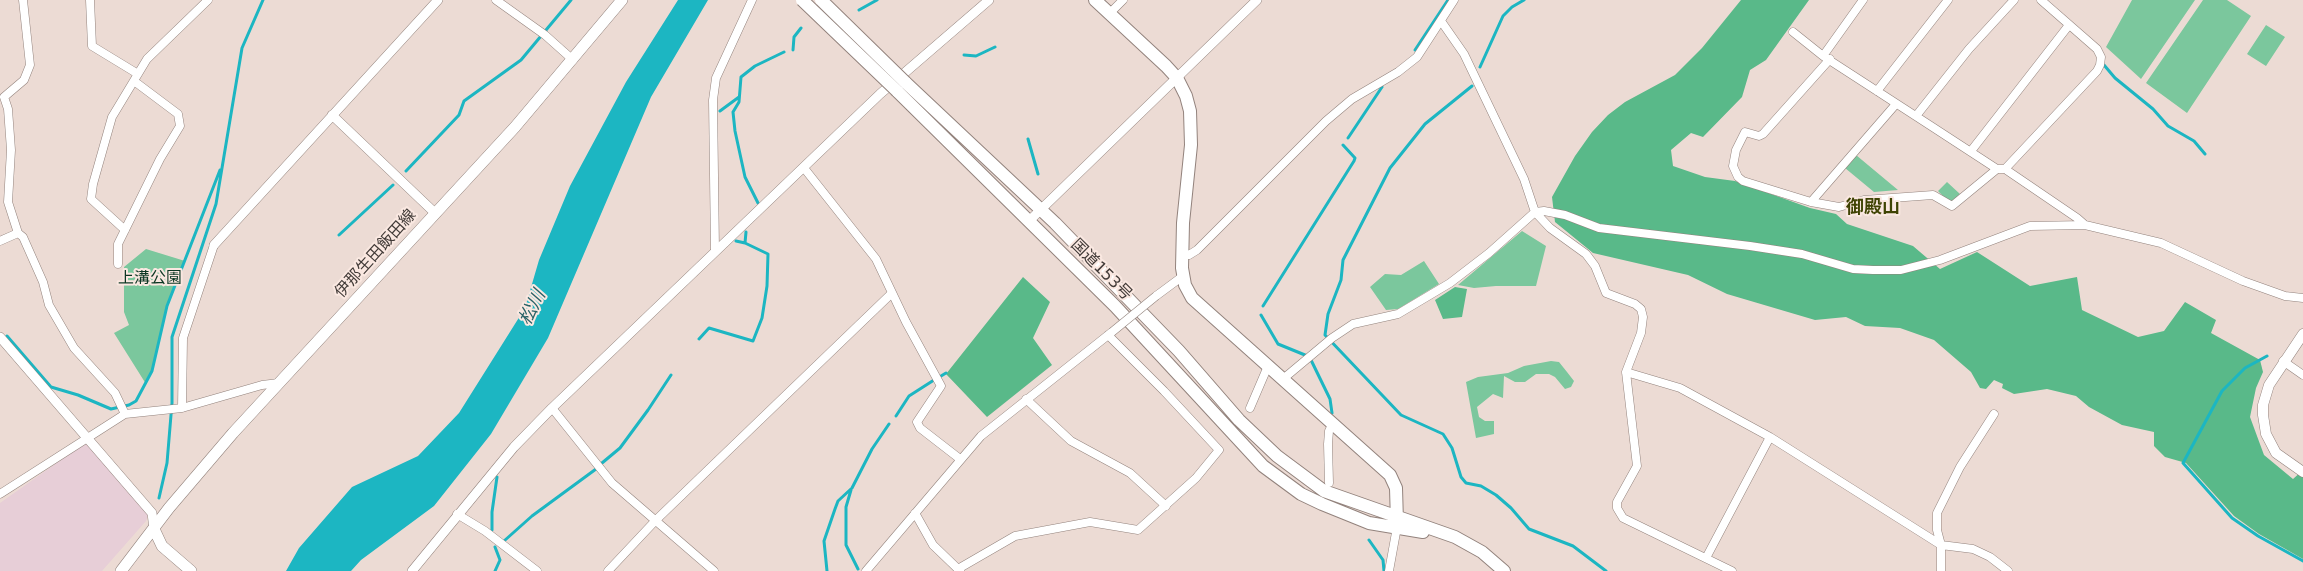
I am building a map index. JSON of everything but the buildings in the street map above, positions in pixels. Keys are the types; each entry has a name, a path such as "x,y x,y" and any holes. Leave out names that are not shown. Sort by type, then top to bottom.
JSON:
{"highway":[{"name":"国道153号","path":"802,0 1041,209 1166,338 1239,420 1277,456 1324,491 1413,529 1450,541 1470,551 1498,571"},
{"name":"国道153号","path":"821,0 1029,221 1115,306 1262,466 1301,494 1322,504 1369,522 1398,522 1469,544 1482,552 1504,571"},
{"path":"1095,0 1177,78 1186,96 1191,130 1182,254 1183,276 1192,298 1390,475 1396,488 1398,522"}],"main road":[{"name":"伊那生田飯田線","path":"121,571 233,433 515,127 622,0"},
{"path":"2303,334 2283,361 2265,395 2263,405 2264,426 2269,441 2276,453 2303,472"},
{"path":"154,529 162,546 191,571"}],"street":[{"path":"23,0 30,66 24,80 4,97 8,109 11,150 8,202 18,233 23,237 44,282 49,305 74,348 115,393 125,412"},
{"path":"90,0 92,46 138,74"},
{"path":"125,230 92,199 93,184 112,117 146,59 208,0"},
{"path":"180,408 183,338 214,245 438,0"},
{"path":"496,0 543,34 573,60"},
{"path":"715,252 713,100 716,78 752,0"},
{"path":"412,571 514,447 552,408 893,82 989,0"},
{"path":"1110,13 1123,0"},
{"path":"1029,221 1257,0"},
{"path":"1182,254 1189,255 1197,250 1326,121 1352,99 1398,72 1418,57 1454,0"},
{"path":"1863,0 1827,57 1763,134 1759,136 1745,132 1733,160 1734,172 1743,181 1811,202 1839,207 1864,200 1933,195 1952,206 2001,169 2100,65 2101,57 2097,49 2041,0"},
{"path":"1877,91 1948,0"},
{"path":"1916,116 1969,49 2014,0"},
{"path":"1441,21 1464,54 1524,179 1535,212 1550,228 1586,254 1595,266 1606,293 1615,298 1627,300 1640,309 1644,325 1626,372 1637,466 1617,502 1617,508 1623,518 1732,571"},
{"path":"1971,151 2069,26"},
{"path":"1793,32 1896,104 2001,169 2077,218 2084,225"},
{"path":"118,264 118,244 160,159 180,126 178,114 134,81"},
{"path":"1811,202 1896,104"},
{"path":"332,115 435,213"},
{"path":"804,168 876,259 941,386 917,422 920,428 960,459"},
{"path":"0,183 8,180"},
{"path":"1283,379 1329,340 1353,324 1398,314 1450,283 1489,253 1535,212 1544,211 1565,215 1599,228 1618,232 1750,246 1802,254 1853,269 1874,270 1901,270 1940,260 2030,226 2084,225 2161,243 2243,282 2285,296 2303,298"},
{"path":"0,241 18,233"},
{"path":"866,571 981,436 1183,276"},
{"path":"608,571 656,520 892,293"},
{"path":"915,513 933,544 959,570 1015,536 1090,522 1138,530 1166,506 1196,478 1219,450 1110,334"},
{"path":"0,337 152,513 154,529"},
{"path":"2283,361 2303,375"},
{"path":"1250,408 1268,366"},
{"path":"1626,372 1680,388 1770,437 1941,545 1973,549 1990,557 2008,571"},
{"path":"0,494 125,412 166,411 262,385 281,382"},
{"path":"1026,399 1071,441 1130,473 1166,506"},
{"path":"552,408 612,483 714,571"},
{"path":"1941,571 1941,545 1937,514 1960,467 1994,414"},
{"path":"1329,483 1328,444 1329,431 1333,423"},
{"path":"1706,558 1770,437"},
{"path":"457,514 485,531 537,571"},
{"path":"1389,571 1398,522"}],"shaded area":[{"path":"85,443 149,513 146,521 102,571 0,571 0,503"}],"green space":[{"path":"1741,0 1809,0 1766,60 1750,70 1742,97 1703,137 1691,133 1671,150 1673,166 1705,177 1735,181 1810,208 1836,214 1847,224 1913,246 1940,269 1977,252 2030,286 2077,277 2082,310 2138,337 2164,331 2185,302 2216,320 2211,333 2260,360 2263,372 2256,388 2250,417 2264,455 2293,479 2303,470 2303,559 2259,534 2234,516 2186,463 2165,457 2154,446 2154,432 2122,425 2089,407 2076,396 2047,389 2014,394 2002,388 2003,384 1994,380 1986,389 1980,388 1971,372 1934,340 1900,328 1865,326 1846,317 1815,320 1727,294 1688,275 1593,253 1555,222 1552,197 1575,156 1592,132 1608,115 1625,102 1675,75 1702,48"},
{"path":"2132,0 2195,0 2141,79 2106,47"},
{"path":"2203,0 2227,0 2251,16 2187,113 2146,83"},
{"path":"2266,25 2285,37 2266,66 2247,54"},
{"path":"1856,155 1898,190 1874,192 1845,168"},
{"path":"1947,182 1960,194 1951,204 1938,191"},
{"path":"1522,231 1546,246 1536,286 1474,288 1458,285"},
{"name":"上溝公園","path":"146,249 185,261 167,306 152,371 146,384 114,333 129,325 124,312 124,267"},
{"path":"1424,261 1439,284 1398,309 1386,310 1370,287 1385,274 1401,275"},
{"path":"1023,277 1050,302 1033,338 1052,365 987,417 946,374"},
{"path":"1455,287 1467,289 1462,317 1443,319 1435,300"},
{"path":"1551,361 1559,362 1574,381 1571,387 1565,389 1555,377 1549,374 1536,374 1525,382 1515,382 1504,376 1503,398 1493,394 1477,407 1479,417 1485,421 1494,421 1494,434 1476,438 1466,382 1478,377 1508,373 1524,366"}],"water":[{"name":"松川","path":"678,0 708,0 651,97 548,338 491,434 434,506 361,560 351,571 286,571 299,548 352,487 418,456 459,413 525,308 539,260 570,186 626,82"}],"waterway":[{"path":"159,498 167,463 172,403 172,337 216,204 242,48 263,0"},
{"path":"406,171 459,115 464,101 521,60 571,0"},
{"path":"859,10 877,0"},
{"path":"1415,50 1448,0"},
{"path":"1480,67 1503,16 1512,7 1524,0"},
{"path":"793,50 794,37 801,28"},
{"path":"964,55 976,56 995,47"},
{"path":"758,203 745,177 733,112 739,102 741,77 755,66 784,52"},
{"path":"2104,65 2115,78 2153,109 2168,126 2194,141 2205,154"},
{"path":"1472,86 1425,124 1390,168 1343,260 1341,280 1328,314 1325,335 1401,415 1443,434 1452,448 1461,477 1466,483 1481,486 1496,495 1511,508 1529,529 1573,546 1606,571"},
{"path":"1348,138 1382,87"},
{"path":"720,111 739,97"},
{"path":"1028,139 1038,174"},
{"path":"1263,306 1354,161 1355,158 1343,145"},
{"path":"7,336 51,387 78,395 111,409 129,405 136,401 152,371 167,306 220,170"},
{"path":"339,235 393,185"},
{"path":"745,243 746,232"},
{"path":"699,339 709,328 753,341 762,318 767,286 768,254 745,243 736,241"},
{"path":"1261,315 1278,344 1305,355"},
{"path":"2267,356 2245,368 2222,391 2183,463 2232,518 2258,536 2303,561"},
{"path":"1311,360 1330,399 1332,413"},
{"path":"941,376 946,373"},
{"path":"602,463 620,448 671,375"},
{"path":"896,416 909,396 934,380"},
{"path":"827,571 824,541 838,501 852,488 872,449 889,424"},
{"path":"504,541 532,516 596,469"},
{"path":"492,530 492,512 497,477"},
{"path":"851,490 846,507 846,545 858,569"},
{"path":"1369,540 1383,560 1384,571"},
{"path":"495,547 500,560 495,571"}],"district":[{"name":"御殿山","path":"1873,208"}]}
